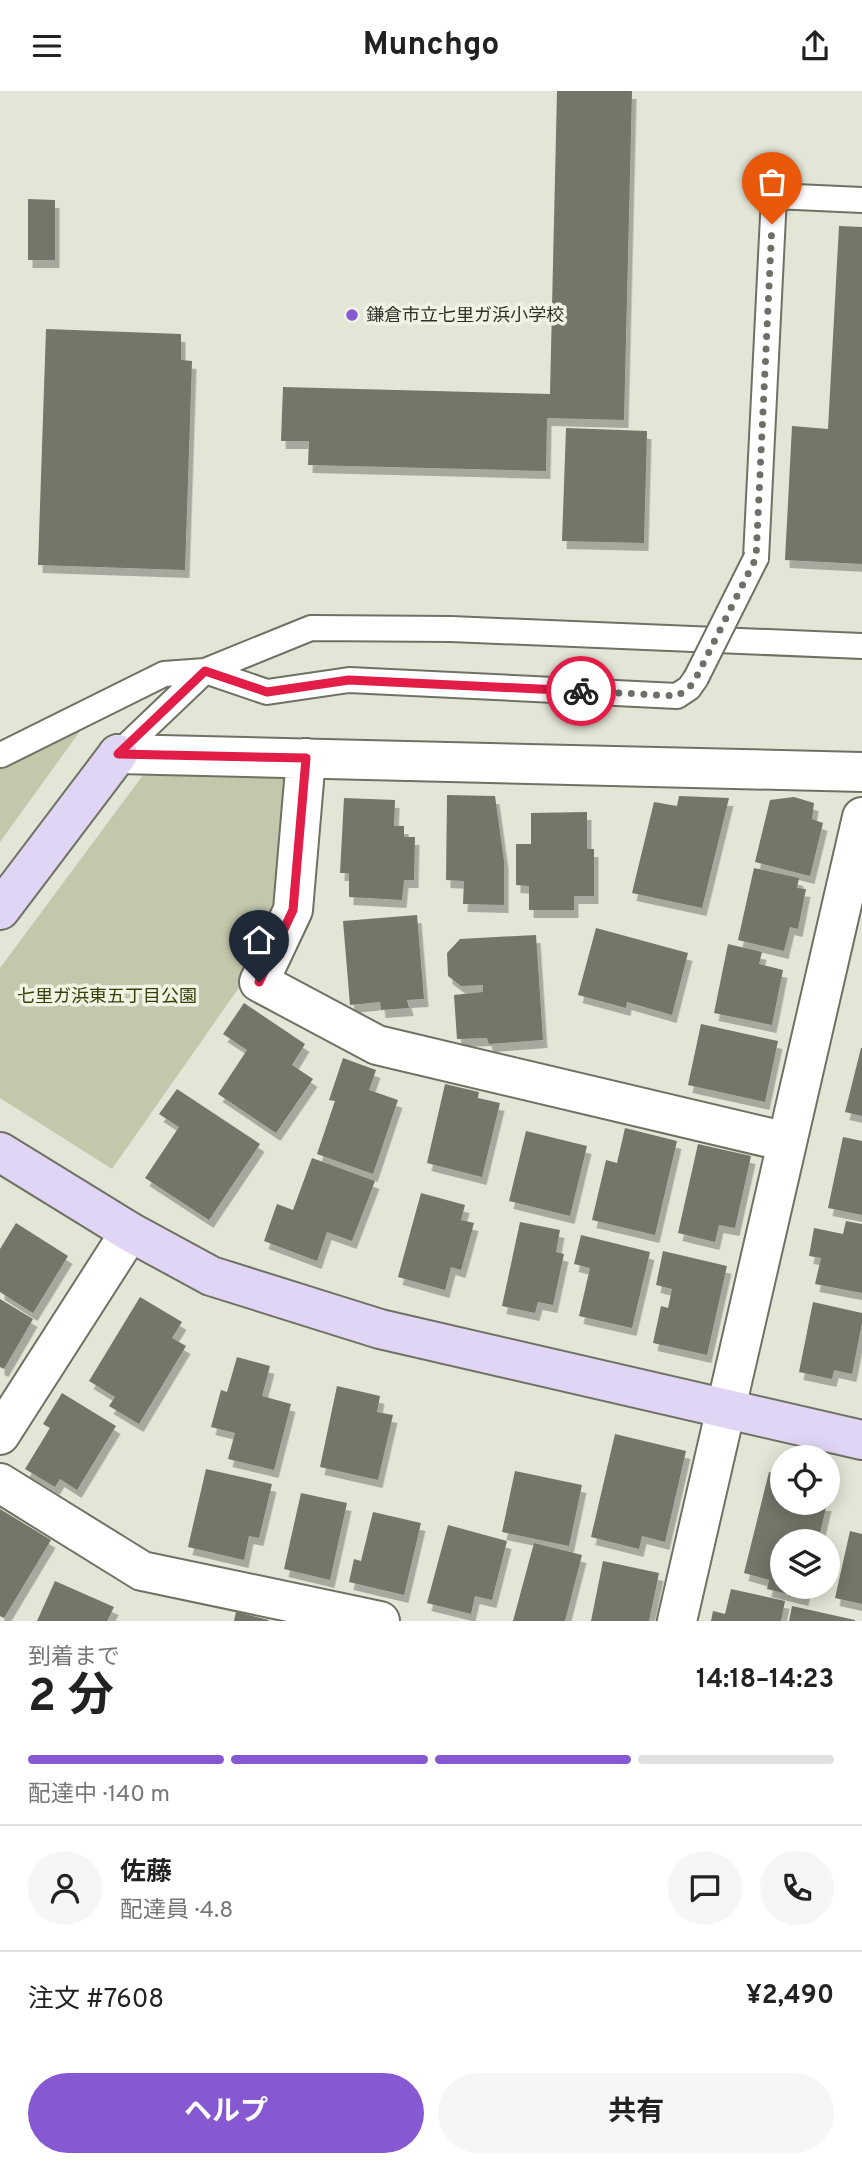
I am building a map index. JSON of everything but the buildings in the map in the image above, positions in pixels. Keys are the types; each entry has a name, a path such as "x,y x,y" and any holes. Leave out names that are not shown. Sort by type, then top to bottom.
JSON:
{"street":[{"path":"0,909 118,754 862,772"},
{"path":"306,758 293,910 259,982 377,1045 787,1142"},
{"path":"677,1621 862,817"},
{"path":"0,1152 130,1232 211,1276 380,1329 862,1440"},
{"path":"0,1435 130,1232"},
{"path":"0,1482 142,1571 380,1621"}],"lane":[{"path":"205,671 267,692 349,680 677,696 689,688 756,558 774,196 862,200"},
{"path":"0,754 164,674 205,671 311,628 451,629 862,646"},
{"path":"118,754 205,671"}],"green space":[{"path":"83,727 0,842 0,756"},
{"name":"七里ガ浜東五丁目公園","path":"146,771 284,775 277,913 238,989 112,1169 0,1098 0,968"}],"way so far":[{"path":"581,691 677,696 684,692 696,678 756,558 772,224"}],"place":[{"name":"鎌倉市立七里ガ浜小学校","path":"352,315"}],"route":[{"path":"259,982 293,910 306,758 118,754 205,671 267,692 349,680 581,691"}]}
